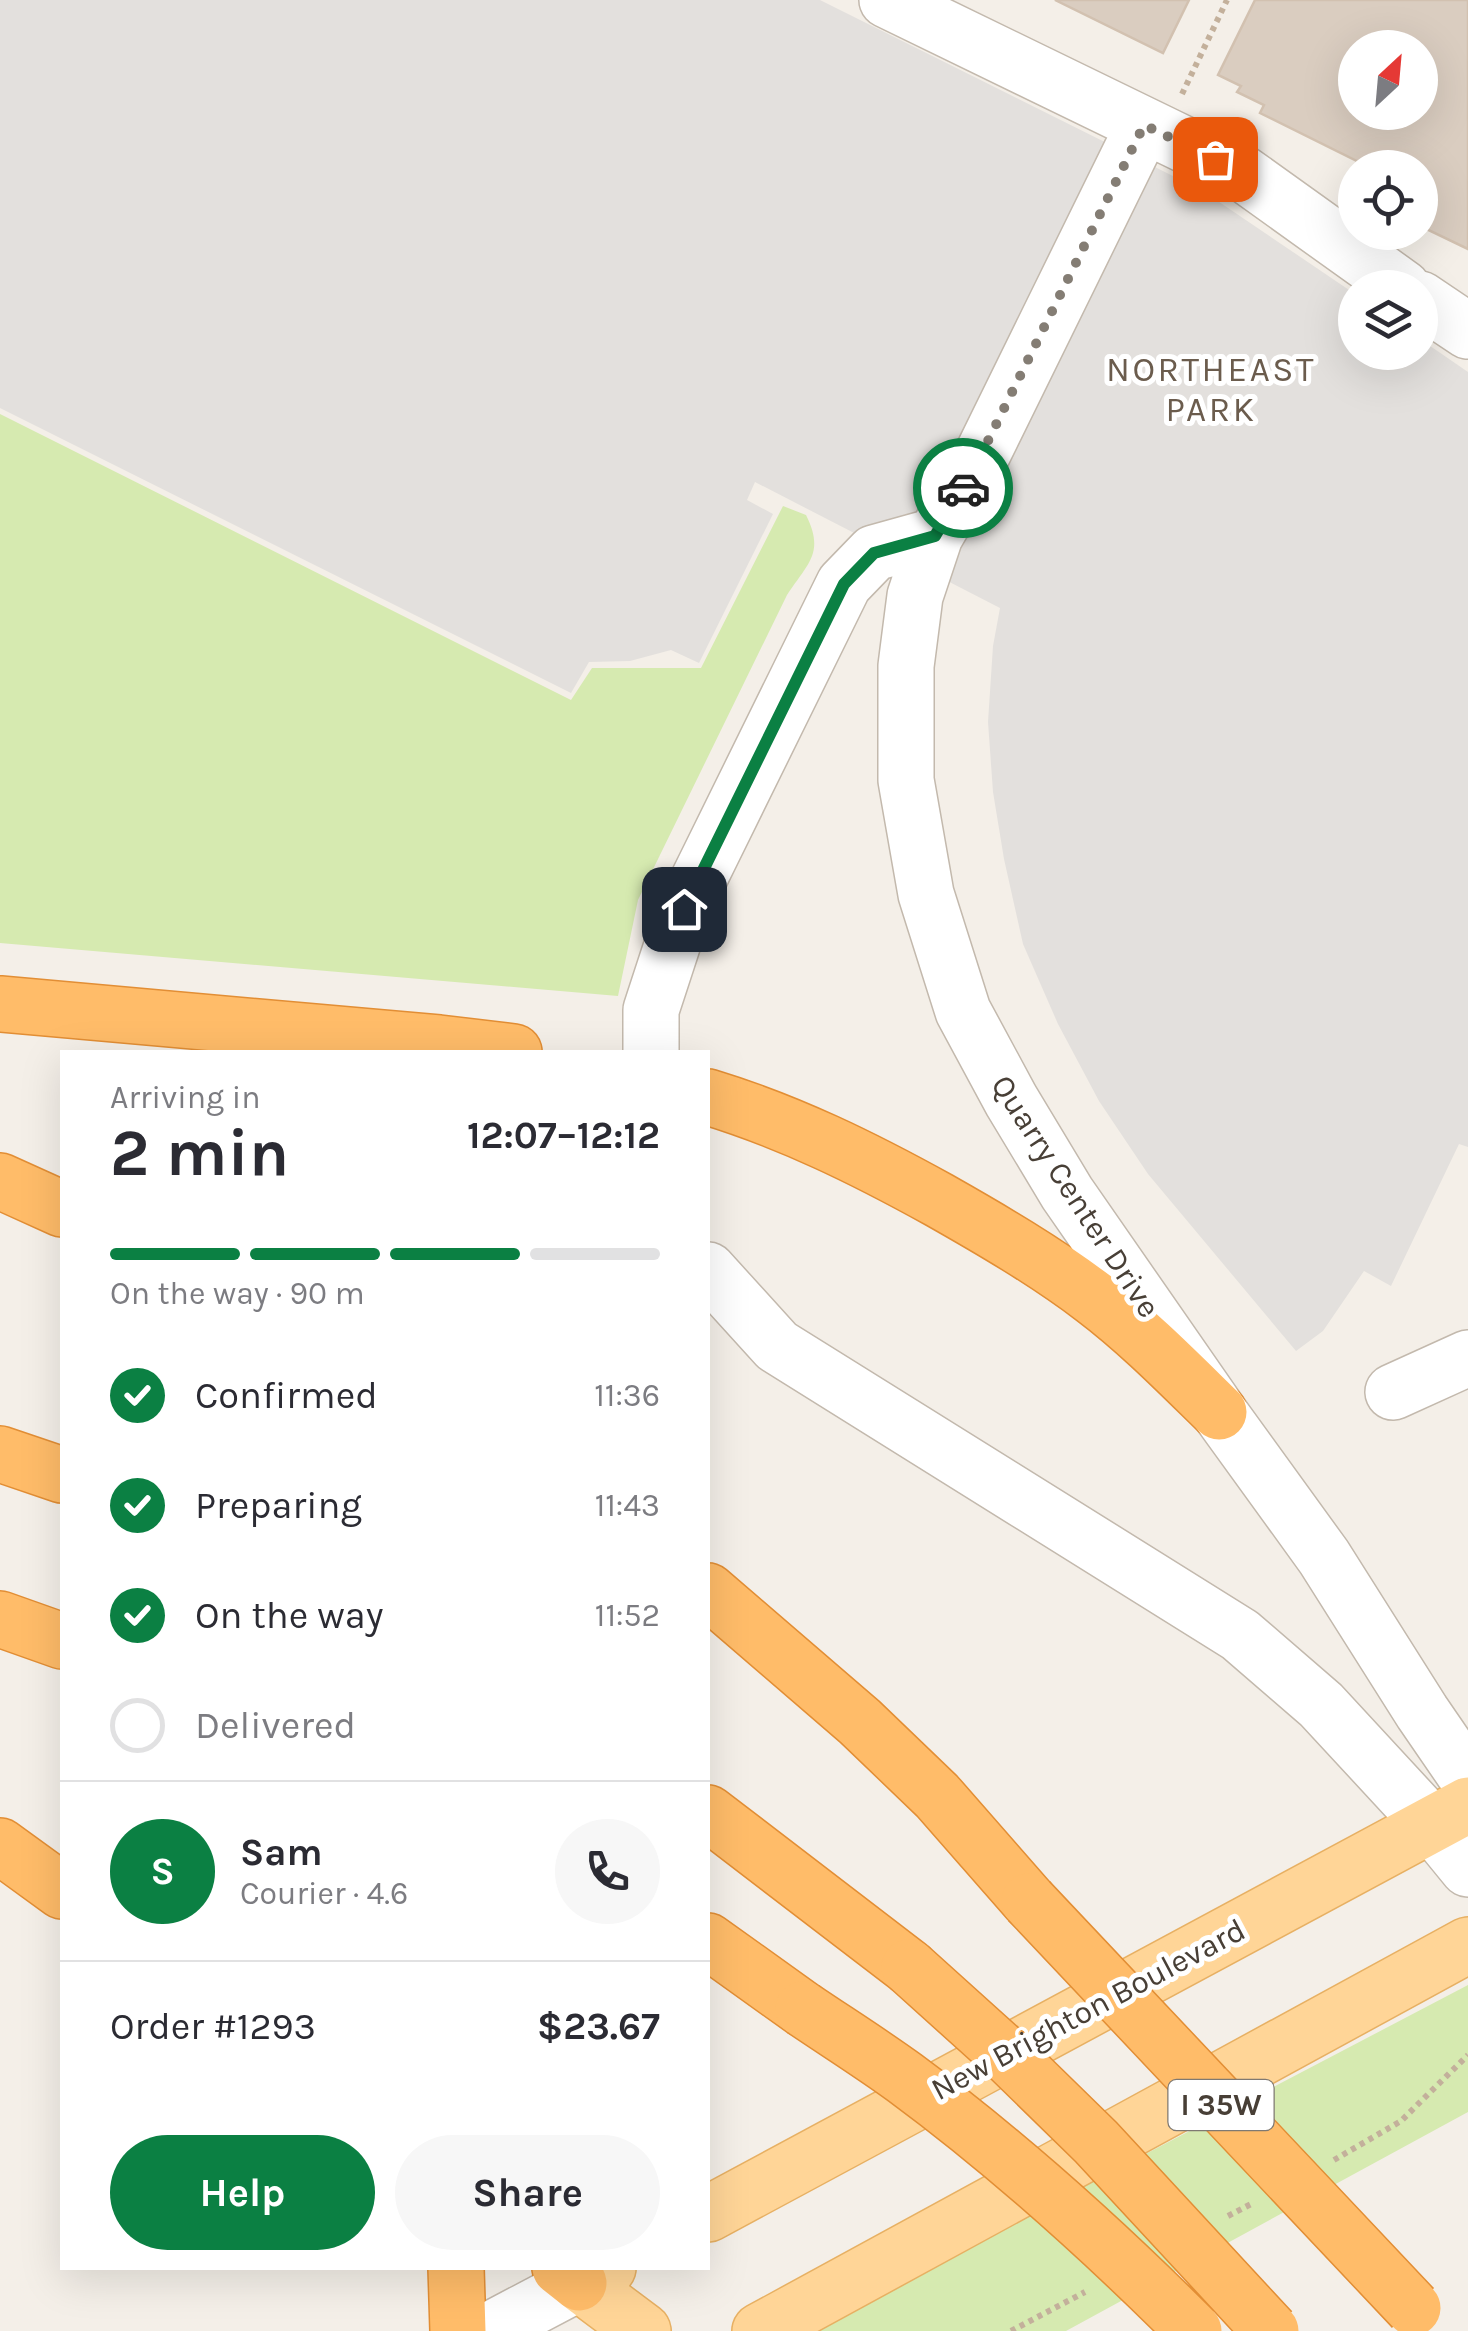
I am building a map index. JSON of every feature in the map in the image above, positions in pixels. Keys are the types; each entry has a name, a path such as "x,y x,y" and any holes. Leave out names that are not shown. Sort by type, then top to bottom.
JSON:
{"highway":[{"path":"0,1004 497,1050"},
{"path":"729,1103 828,1141 998,1233 1095,1299 1160,1354 1219,1412"},
{"path":"0,1181 60,1208"},
{"path":"0,1454 60,1475"},
{"name":"I 35W","path":"710,1593 846,1709 937,1796 1029,1902 1424,2320"},
{"path":"0,1619 60,1640"},
{"path":"710,1815 909,1967 1010,2058 1096,2142 1271,2331"},
{"path":"0,1846 60,1890"},
{"path":"710,1942 905,2078 1085,2226 1194,2331"},
{"path":"456,2270 458,2331"}],"main road":[{"name":"New Brighton Boulevard","path":"710,2213 1450,1815"},
{"path":"760,2331 1468,1945"},
{"path":"582,2273 642,2331"}],"street":[{"path":"887,0 1242,172 1378,270"},
{"name":"Quarry Center Drive","path":"1154,129 980,459 935,536 915,596 906,666 906,780 926,894 963,1011 1066,1193 1324,1557 1468,1778"},
{"path":"1438,310 1468,330"},
{"path":"650,1050 651,1010 684,909 844,584 874,553 935,536"},
{"path":"710,1272 777,1346 1240,1636 1450,1815 1468,1869"},
{"path":"1393,1392 1468,1358"},
{"path":"488,2331 582,2273"}],"path":[{"path":"1154,129 1227,0"}],"green space":[{"path":"0,414 571,700 592,668 701,668 783,506 806,515 814,539 812,557 787,595 638,900 618,996 0,943"},
{"path":"1468,1985 1468,2112 1066,2331 808,2331"}],"shaded area":[{"path":"0,0 820,0 1203,191 1338,282 1338,370 1438,370 1438,351 1468,372 1468,1147 1459,1144 1391,1286 1364,1271 1323,1331 1296,1351 1148,1174 1099,1101 1058,1024 1023,944 1004,859 993,792 988,722 1000,608 755,482 747,500 773,514 699,663 671,650 630,661 589,662 571,693 0,408"}],"building":[{"path":"1055,0 1189,0 1163,53"},
{"path":"1255,0 1468,0 1468,249 1438,235 1438,150 1338,152 1260,113 1264,105 1237,92 1241,86 1218,75"}],"way so far":[{"path":"963,488 1144,125 1215,159"}],"district":[{"name":"NORTHEAST PARK","path":"1211,389"}],"route":[{"path":"684,909 844,584 874,553 935,536 963,488"}]}
